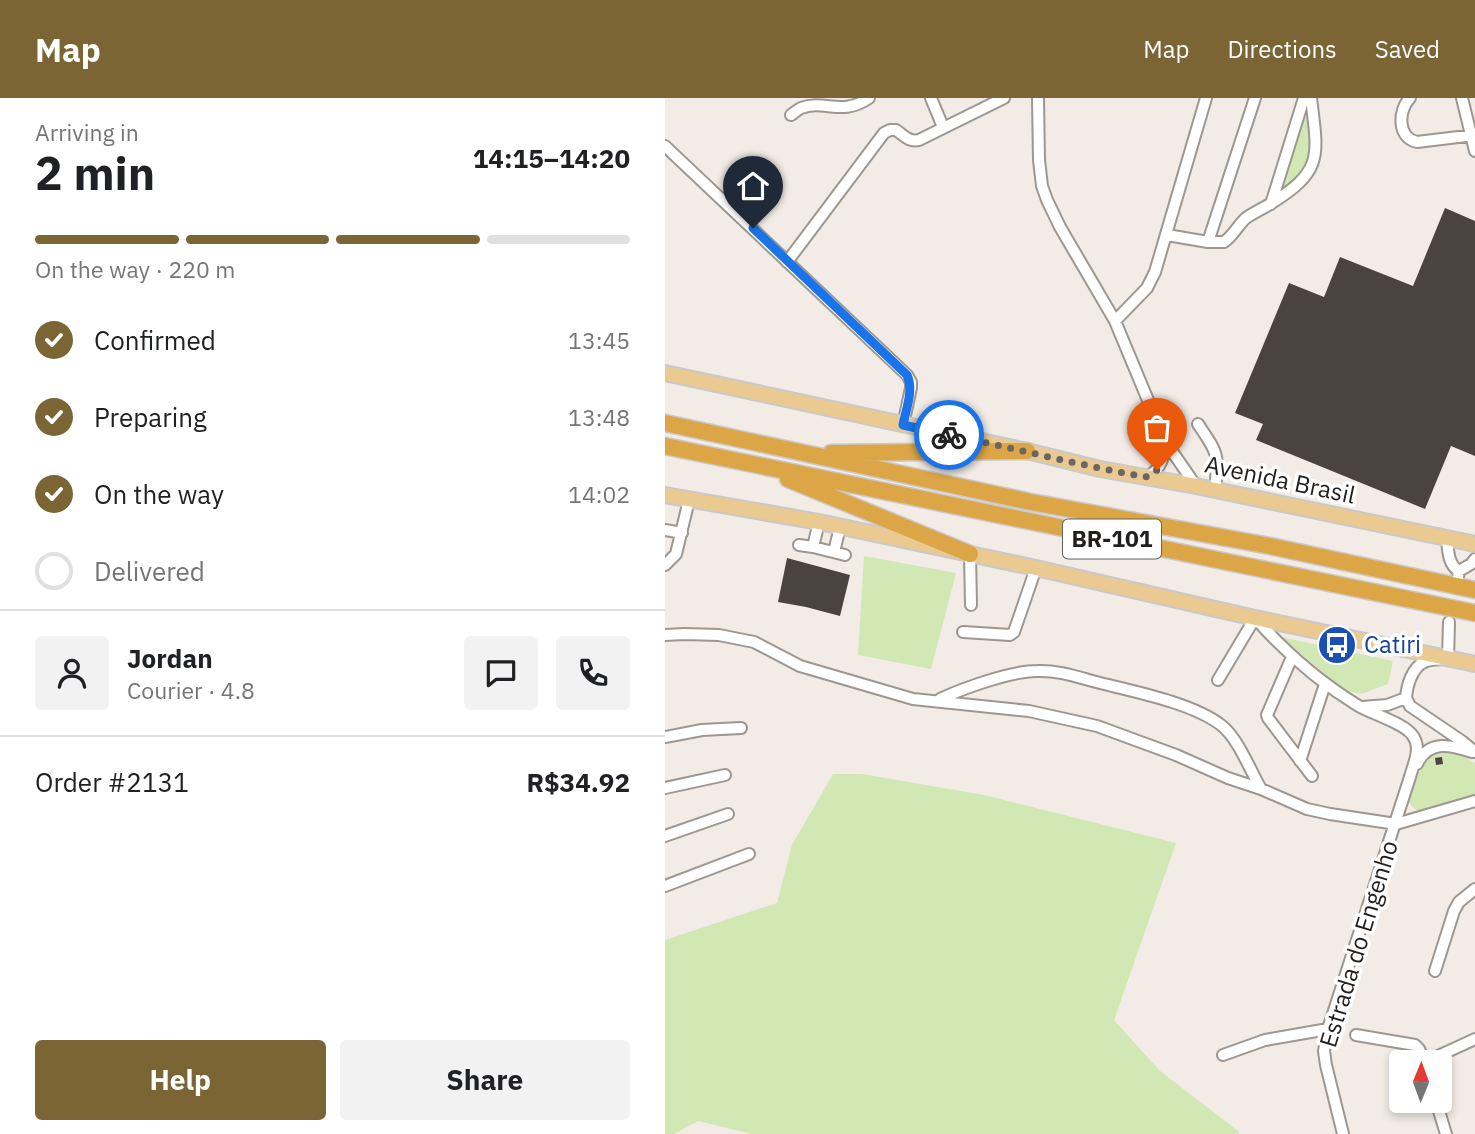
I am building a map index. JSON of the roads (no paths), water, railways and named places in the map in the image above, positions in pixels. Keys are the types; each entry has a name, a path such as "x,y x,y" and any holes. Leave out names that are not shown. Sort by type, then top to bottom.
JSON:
{"highway":[{"name":"BR-101","path":"665,424 1031,502 1270,546 1475,590"},
{"name":"BR-101","path":"665,446 1475,613"},
{"path":"800,453 1027,451"},
{"path":"750,464 970,554"}],"main road":[{"name":"Avenida Brasil","path":"665,373 1100,469 1215,489 1475,544"},
{"path":"665,495 819,522 1475,664"}],"street":[{"path":"791,115 801,108 856,106 869,98"},
{"path":"930,98 943,127"},
{"path":"787,262 884,133 896,130 908,140 919,140 1004,98"},
{"path":"1038,98 1042,186 1060,228 1115,321 1165,441 1196,486"},
{"path":"1115,321 1147,288 1155,272 1206,98"},
{"path":"1208,242 1255,98"},
{"path":"1271,204 1304,98"},
{"path":"1167,235 1224,242 1248,217 1303,180 1313,166 1316,153 1311,98"},
{"path":"1410,98 1402,109 1401,117 1406,135 1411,141 1474,136"},
{"path":"1462,98 1474,136 1475,151"},
{"path":"665,146 907,375 911,388 903,425"},
{"path":"1198,424 1217,456 1215,489"},
{"path":"1147,477 1161,464 1165,441"},
{"path":"665,565 676,554 689,500"},
{"path":"813,547 819,522"},
{"path":"799,545 840,553 840,527"},
{"path":"665,530 682,533"},
{"path":"1447,538 1450,559 1459,574 1475,559"},
{"path":"970,554 971,605"},
{"path":"963,632 1010,635 1014,632 1035,568"},
{"path":"1218,680 1255,618 1292,657 1325,684 1359,707 1406,729 1416,739 1417,752 1410,777"},
{"path":"1449,622 1448,659 1427,660 1420,664 1409,682 1406,698 1410,706 1475,752"},
{"path":"665,635 719,635 754,642 800,666 912,699 1029,711 1097,726 1307,809 1330,814 1395,824 1475,801"},
{"path":"1292,657 1268,718 1312,776"},
{"path":"937,700 959,690 1034,671 1052,671 1155,696 1199,713 1222,726 1234,739 1261,789"},
{"path":"1300,761 1325,684"},
{"path":"1359,707 1387,705 1406,698"},
{"path":"665,737 702,730 741,728"},
{"path":"1410,777 1420,758 1432,748 1448,746 1475,752"},
{"path":"665,788 725,775"},
{"name":"Estrada do Engenho","path":"1343,1134 1324,1051 1328,1030 1410,777"},
{"path":"1404,795 1407,808 1422,816"},
{"path":"665,836 728,814"},
{"path":"665,886 749,854"},
{"path":"1435,971 1454,911 1459,902 1475,889"},
{"path":"1223,1055 1265,1040 1328,1030"},
{"path":"1356,1035 1415,1045 1419,1050"},
{"path":"1451,1050 1475,1039"},
{"path":"1440,1113 1446,1134"}],"place":[{"name":"Catiri","path":"1337,645"}]}
